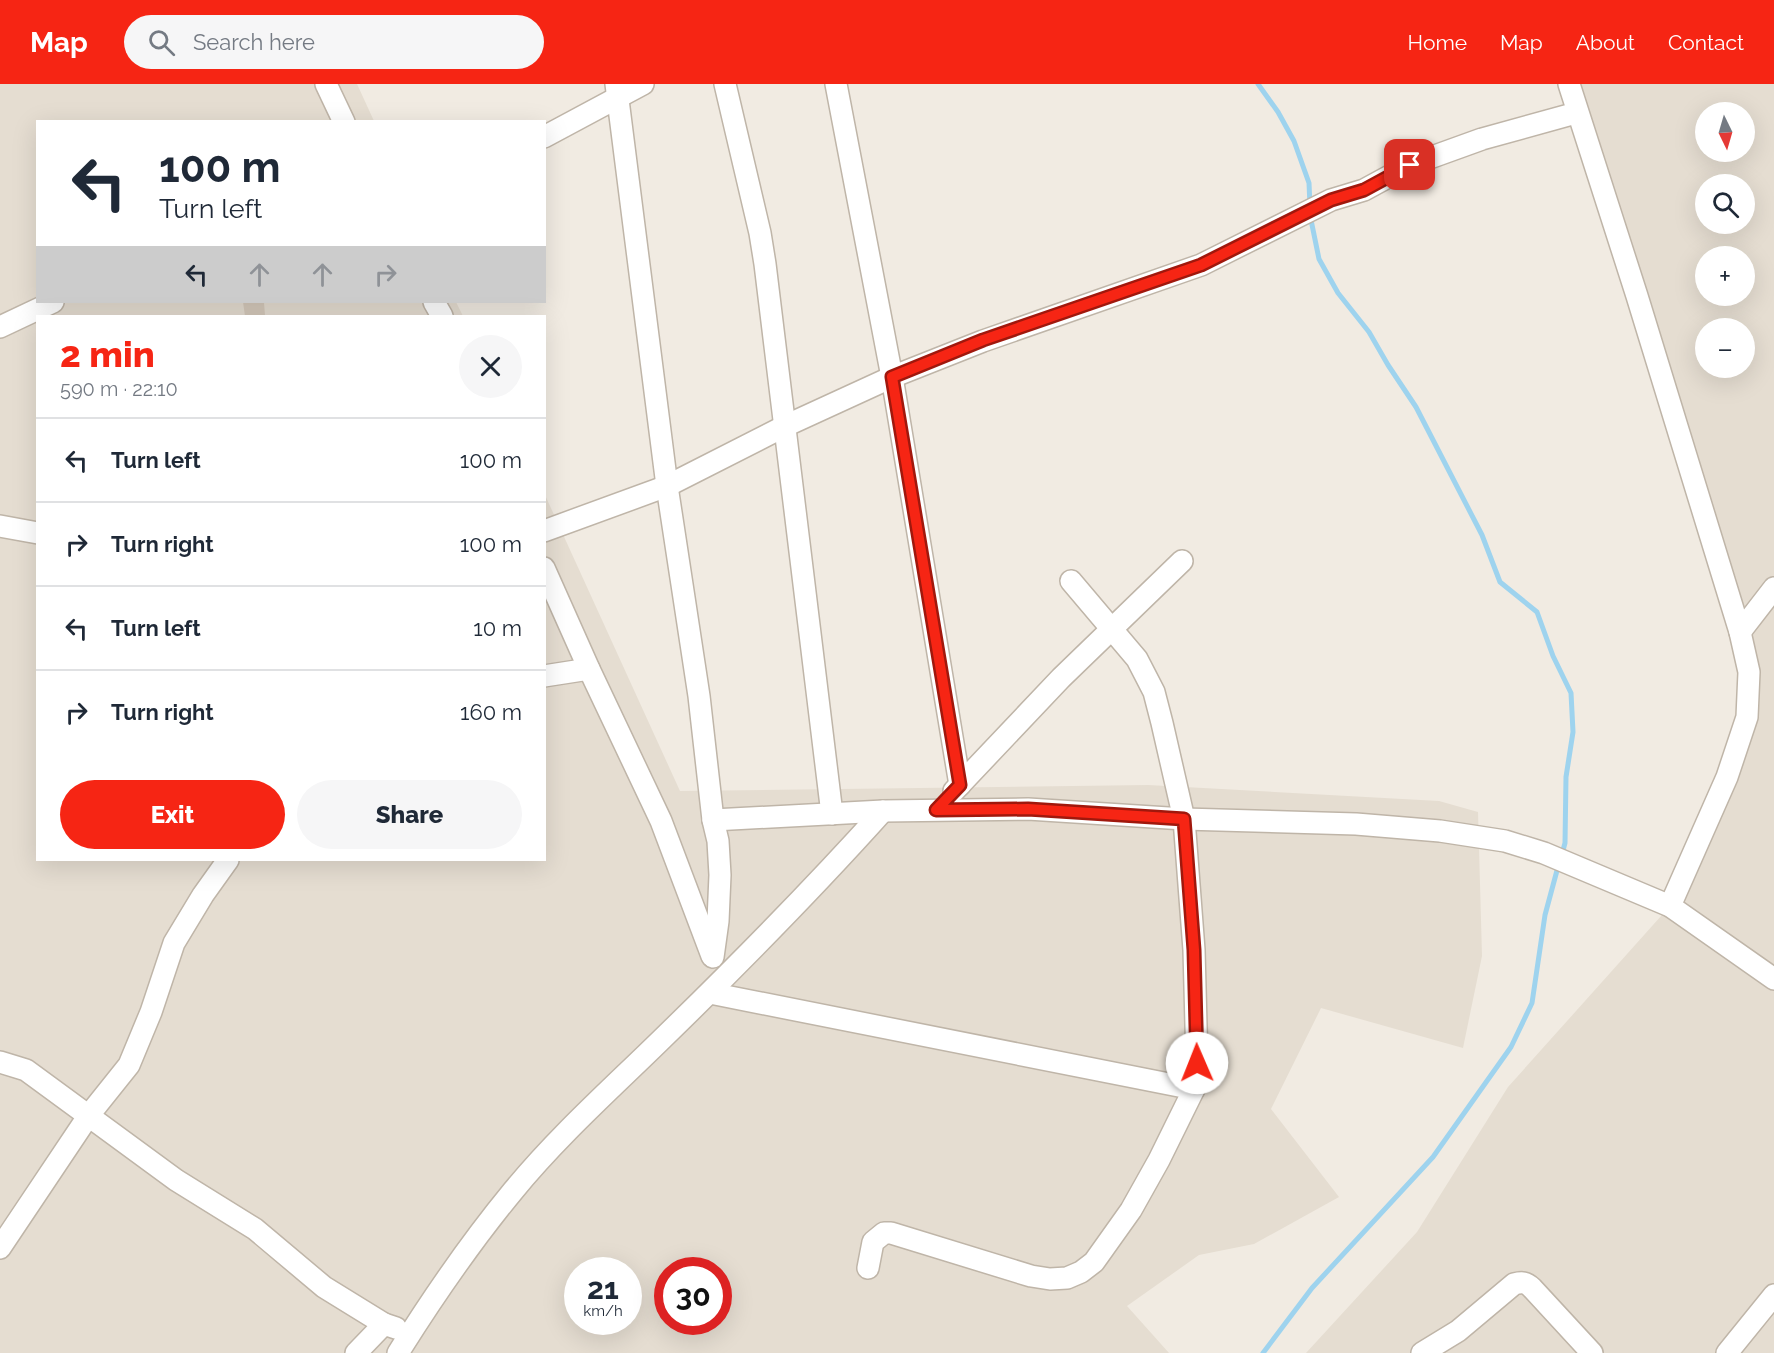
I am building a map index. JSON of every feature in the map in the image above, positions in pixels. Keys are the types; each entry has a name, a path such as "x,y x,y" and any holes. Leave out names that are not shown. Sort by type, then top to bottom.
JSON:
{"street":[{"path":"326,84 343,120"},
{"path":"546,136 617,91 643,84"},
{"path":"725,84 760,233 832,814"},
{"path":"836,84 892,377 960,785"},
{"path":"1569,84 1576,113 1637,296 1740,632 1749,672 1747,717 1726,777 1670,906"},
{"path":"617,91 667,486 699,696 713,820 718,841 720,875 718,921 713,957 715,987"},
{"path":"546,530 667,486 783,427 892,377 983,340 1201,265 1331,200 1364,190 1410,165 1482,139 1576,113"},
{"path":"0,327 51,303"},
{"path":"0,526 36,533"},
{"path":"936,810 1061,678 1182,561"},
{"path":"546,572 661,821 713,957"},
{"path":"868,1268 873,1242 884,1233 891,1233 1031,1276 1050,1279 1067,1278 1081,1272 1094,1262 1131,1210 1194,1089 1197,1063 1194,950 1184,819 1154,692 1137,659 1071,581"},
{"path":"1740,632 1774,588"},
{"path":"546,676 589,669"},
{"path":"713,820 883,811 1028,809 1184,819 1356,824 1440,831 1505,841 1544,853 1670,906 1774,979"},
{"path":"398,1353 442,1284 514,1190 566,1133 715,987 883,811"},
{"path":"0,1248 88,1115 129,1065 151,1012 174,944 227,861"},
{"path":"715,987 1194,1089"},
{"path":"0,1062 26,1070 176,1180 255,1229 324,1287 384,1324 411,1332"},
{"path":"1422,1353 1458,1331 1514,1284 1527,1283 1592,1353"},
{"path":"1727,1353 1774,1295"},
{"path":"356,1353 384,1324"},
{"path":"398,1353 403,1353"}],"shaded area":[{"path":"0,84 357,84 374,120 36,120 36,303 456,303 462,315 36,315 36,861 546,861 546,497 680,791 1148,785 1439,801 1478,812 1482,956 1463,1048 1321,1008 1271,1109 1339,1197 1254,1244 1199,1255 1127,1306 1169,1353 0,1353"},
{"path":"1581,84 1774,84 1774,1353 1306,1353 1417,1232 1508,1087 1670,906 1747,717 1690,437"}],"building":[{"path":"243,303 264,303 265,315 245,315"}],"waterway":[{"path":"1258,84 1278,112 1294,141 1309,183 1310,206"},
{"path":"1310,215 1319,259 1338,293 1369,332 1416,407 1482,535 1500,582 1537,612 1553,656 1571,693 1573,732 1566,777 1565,843 1562,854"},
{"path":"1263,1353 1312,1288 1433,1157 1511,1047 1532,1003 1545,915 1559,863"}],"route":[{"path":"1197,1063 1194,950 1184,819 1028,809 936,810 960,785 892,377 983,340 1201,265 1331,200 1364,190 1410,165"}]}
